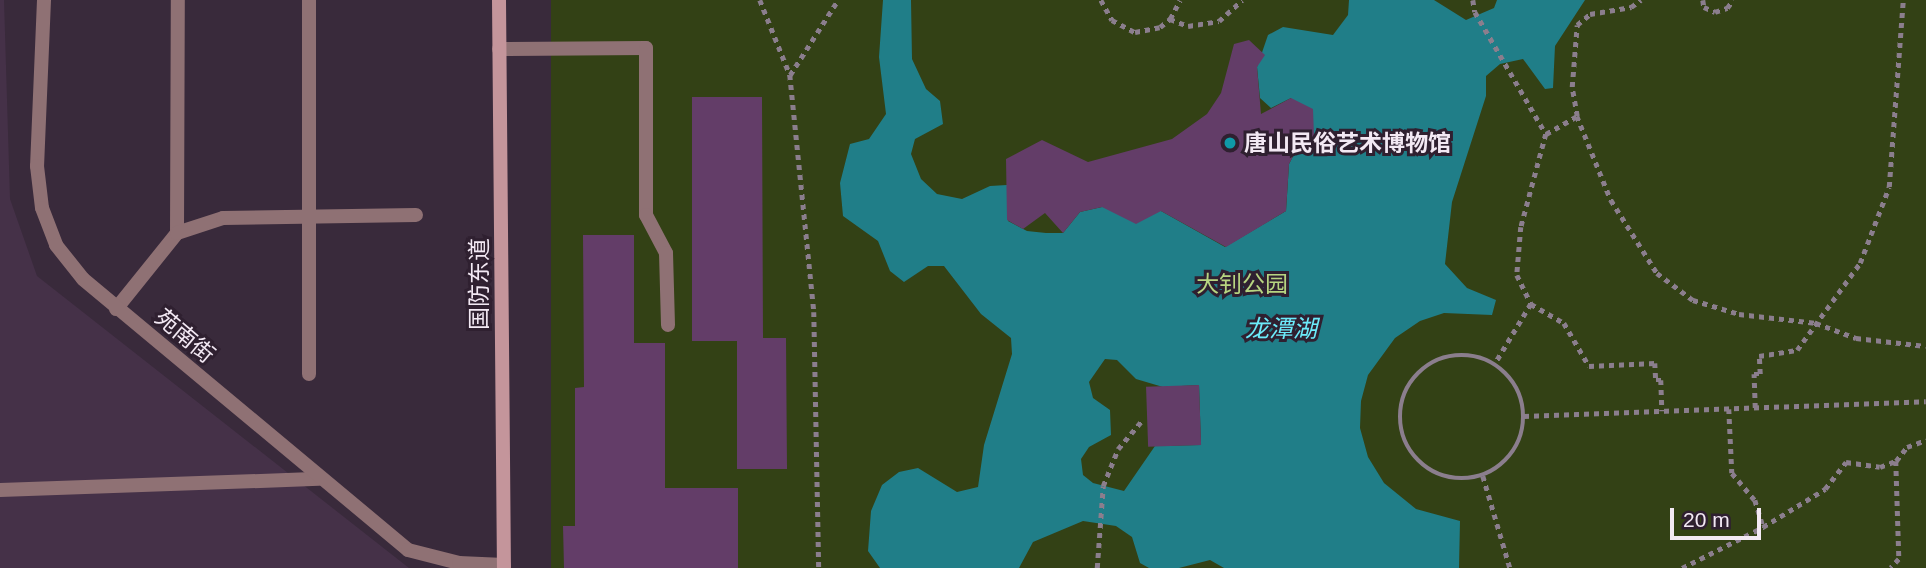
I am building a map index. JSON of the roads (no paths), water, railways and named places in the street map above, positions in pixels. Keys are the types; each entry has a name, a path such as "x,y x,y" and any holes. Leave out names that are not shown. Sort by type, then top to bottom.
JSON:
{"street":[{"name":"苑南街","path":"44,0 37,166 42,208 56,245 116,309 408,550 458,563 504,567"},
{"path":"177,233 178,0"},
{"path":"309,0 309,374"},
{"name":"国防东道","path":"499,0 504,567"},
{"path":"499,49 646,48 646,215 666,253 668,325"},
{"path":"116,309 177,233 223,218 416,215"},
{"path":"0,490 319,479"}],"water":[{"name":"龙潭湖","path":"883,0 911,0 912,59 926,89 940,101 943,124 915,139 911,154 921,179 937,194 962,199 990,186 1007,185 1008,221 1027,231 1046,233 1063,233 1080,212 1102,207 1161,211 1225,247 1286,211 1289,164 1298,147 1291,98 1271,108 1260,98 1257,67 1268,35 1283,27 1333,35 1348,15 1349,0 1434,0 1466,20 1494,8 1497,0 1585,0 1555,46 1553,88 1545,89 1523,59 1500,64 1486,76 1486,96 1452,202 1445,264 1467,288 1496,300 1492,315 1444,313 1420,321 1395,338 1368,375 1361,401 1360,428 1368,457 1384,483 1416,509 1460,521 1459,568 1224,568 1210,560 1179,568 1149,568 1140,563 1132,537 1116,526 1083,521 1033,542 1019,568 880,568 868,551 871,511 882,485 899,472 918,468 957,492 978,487 984,445 1012,354 1011,338 981,314 944,266 928,266 904,282 890,271 878,241 843,216 840,183 850,144 869,139 886,114 879,57","holes":["1105,359 1117,360 1136,379 1163,387 1199,385 1201,445 1155,446 1124,491 1093,483 1083,475 1081,459 1089,447 1111,435 1110,410 1093,398 1089,382"]}],"place":[{"name":"唐山民俗艺术博物馆","path":"1230,143"}],"park label":[{"name":"大钊公园","path":"1242,284"}]}
